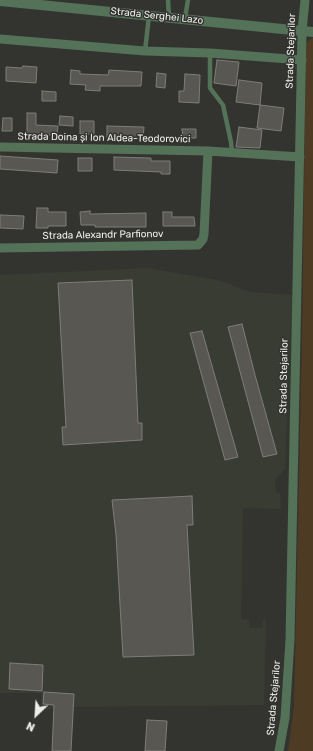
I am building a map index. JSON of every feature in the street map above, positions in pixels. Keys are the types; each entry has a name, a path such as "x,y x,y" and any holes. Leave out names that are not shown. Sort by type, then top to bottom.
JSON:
{"street":[{"name":"Strada Stejarilor","path":"280,751 285,718 290,640 302,31 305,0"},
{"name":"Strada Serghei Lazo","path":"0,1 185,18 313,32"},
{"path":"0,39 145,51 210,53 302,60"},
{"name":"Strada Doina și Ion Aldea-Teodorovici","path":"0,147 208,151 300,157"},
{"name":"Strada Alexandr Parfionov","path":"0,248 198,245 203,239 208,151"}],"lane":[{"path":"168,0 169,17"},
{"path":"185,18 188,0"},
{"path":"145,51 149,15"},
{"path":"210,53 210,88 223,105 232,153"}],"shaded area":[{"path":"312,38 313,751 288,751 294,707 302,339 306,43"},
{"path":"148,268 222,281 250,292 292,295 285,469 275,480 276,493 280,493 281,509 243,508 241,619 249,620 249,628 262,628 263,620 266,619 264,705 74,707 73,710 41,709 41,693 0,693 0,275"}],"building":[{"path":"217,60 239,62 236,86 214,83"},
{"path":"23,66 37,67 36,83 6,81 6,67 22,68"},
{"path":"71,70 80,71 80,74 108,75 109,70 142,72 141,86 100,86 100,91 85,90 86,85 70,84"},
{"path":"157,73 166,74 165,88 156,87"},
{"path":"185,74 200,75 199,103 179,102 179,91 184,91"},
{"path":"239,80 262,83 260,105 236,102"},
{"path":"42,91 56,92 56,101 42,101"},
{"path":"260,105 284,108 281,131 257,128"},
{"path":"27,113 36,113 36,125 58,126 57,135 27,135"},
{"path":"60,116 73,117 73,126 59,125"},
{"path":"3,118 12,118 12,131 2,131"},
{"path":"80,121 94,121 94,134 80,134"},
{"path":"107,126 144,127 143,139 107,138"},
{"path":"239,127 262,130 260,148 236,147"},
{"path":"182,129 196,129 196,138 183,138"},
{"path":"0,156 58,160 57,173 0,169"},
{"path":"114,157 151,158 151,161 170,161 170,174 161,174 161,172 114,170"},
{"path":"78,158 92,158 92,171 78,171"},
{"path":"37,208 48,208 48,212 66,212 66,226 36,228"},
{"path":"90,211 90,214 146,213 146,227 95,227 95,225 81,225 80,212"},
{"path":"163,212 172,212 172,217 194,217 195,226 163,226"},
{"path":"0,215 24,216 23,229 0,228"},
{"path":"132,280 138,423 142,423 142,440 63,445 62,427 66,427 58,283"},
{"path":"242,324 277,454 263,457 228,327"},
{"path":"202,331 238,457 225,460 190,333"},
{"path":"192,496 193,525 187,525 194,655 123,657 116,535 112,500"},
{"path":"10,663 43,665 42,691 9,689"},
{"path":"44,692 74,694 71,751 52,751 54,705 43,704"},
{"path":"147,720 167,721 165,751 145,751"}]}
